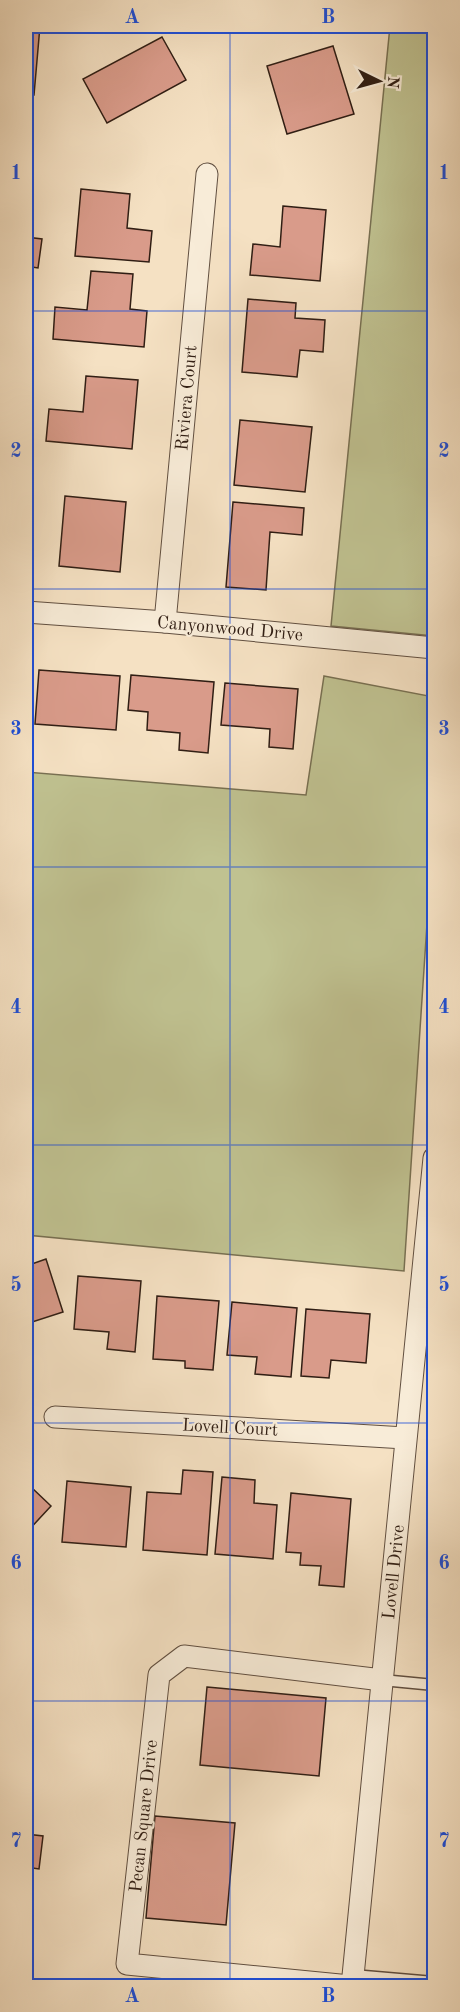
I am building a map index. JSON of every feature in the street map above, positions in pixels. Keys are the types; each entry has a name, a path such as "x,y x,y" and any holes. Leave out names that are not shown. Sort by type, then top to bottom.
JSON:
{"street":[{"name":"Riviera Court","path":"165,622 207,174"},
{"name":"Canyonwood Drive","path":"26,612 165,622 435,648"},
{"name":"Lovell Drive","path":"352,1982 435,1158"},
{"name":"Lovell Court","path":"55,1417 405,1438"},
{"name":"Pecan Square Drive","path":"352,1982 127,1964 128,1953 159,1675 184,1656 382,1680"}],"lane":[{"path":"382,1680 435,1685"},
{"path":"352,1982 435,1982"}],"green space":[{"path":"390,26 434,26 434,636 331,626"},
{"path":"324,676 434,697 434,818 404,1271 26,1235 26,772 306,795"}],"building":[{"path":"26,26 40,26 34,95 26,95"},
{"path":"162,37 186,80 107,123 83,79"},
{"path":"333,46 354,114 287,134 267,66"},
{"path":"26,126 32,126 26,195"},
{"path":"81,189 130,194 127,228 152,231 149,262 75,256"},
{"path":"283,206 326,210 320,281 250,275 253,244 280,247"},
{"path":"26,237 42,239 38,268 26,266"},
{"path":"91,271 133,274 130,309 147,311 144,347 53,339 55,307 87,310"},
{"path":"248,299 296,303 295,318 325,320 323,352 300,350 297,377 242,372"},
{"path":"26,324 32,325 29,356 26,356"},
{"path":"86,376 138,380 132,449 46,441 49,409 83,412"},
{"path":"240,420 312,427 305,492 234,485"},
{"path":"65,496 126,502 120,572 59,566"},
{"path":"233,502 304,508 302,535 270,532 266,590 226,587"},
{"path":"39,670 120,676 116,730 35,724"},
{"path":"131,675 214,682 208,753 179,750 180,733 147,730 148,712 128,710"},
{"path":"225,683 298,689 293,749 269,747 270,729 221,725"},
{"path":"46,1259 63,1312 26,1324 26,1266"},
{"path":"78,1276 141,1281 135,1352 107,1349 109,1332 74,1329"},
{"path":"157,1296 219,1301 213,1370 185,1368 185,1361 153,1359"},
{"path":"232,1302 297,1308 291,1377 255,1374 257,1357 227,1355"},
{"path":"306,1309 370,1314 366,1363 331,1360 329,1378 301,1376"},
{"path":"183,1470 213,1472 207,1555 143,1550 147,1492 181,1494"},
{"path":"222,1477 255,1480 254,1503 277,1505 273,1559 215,1554"},
{"path":"67,1481 131,1487 126,1547 62,1542"},
{"path":"31,1487 51,1506 26,1533 26,1493"},
{"path":"291,1493 351,1499 344,1587 319,1585 321,1566 300,1565 301,1553 286,1552"},
{"path":"207,1687 326,1698 319,1776 200,1765"},
{"path":"434,1789 434,1849 429,1848"},
{"path":"155,1816 235,1823 226,1925 146,1918"},
{"path":"26,1834 43,1836 39,1869 26,1867"}]}
